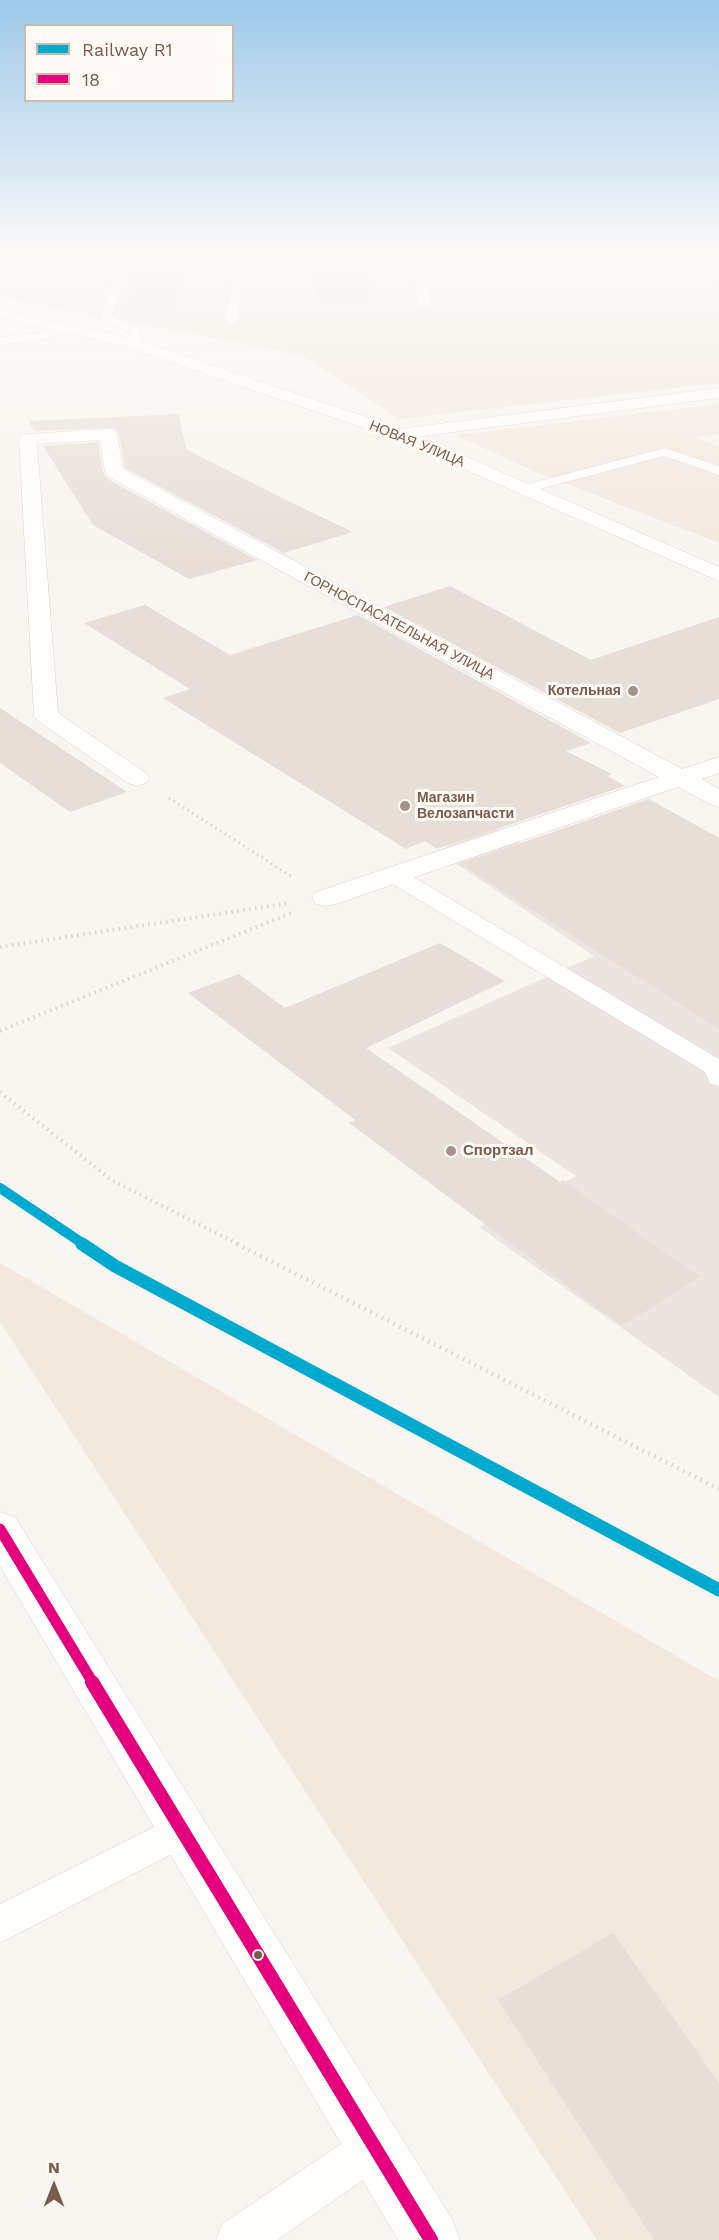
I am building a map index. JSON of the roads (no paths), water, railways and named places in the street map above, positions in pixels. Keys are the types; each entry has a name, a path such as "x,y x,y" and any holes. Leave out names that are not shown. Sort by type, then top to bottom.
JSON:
{"street":[{"name":"НОВАЯ УЛИЦА","path":"174,358 399,434 719,575"},
{"path":"399,434 719,393"},
{"name":"ГОРНОСПАСАТЕЛЬНАЯ УЛИЦА","path":"137,778 46,716 28,439 108,434 114,472 719,799"},
{"path":"326,898 719,765"},
{"path":"0,1529 431,2240"}],"lane":[{"path":"525,489 665,452 719,471"},
{"path":"394,875 716,1068 719,1079"},
{"path":"0,1924 182,1830"},
{"path":"238,2240 374,2147"}],"rail line":[{"name":"R1","path":"0,1188 115,1266 719,1590"}],"place":[{"name":"Котельная","path":"633,691"},
{"name":"Магазин Велозапчасти","path":"405,806"},
{"name":"Спортзал","path":"451,1151"}]}
